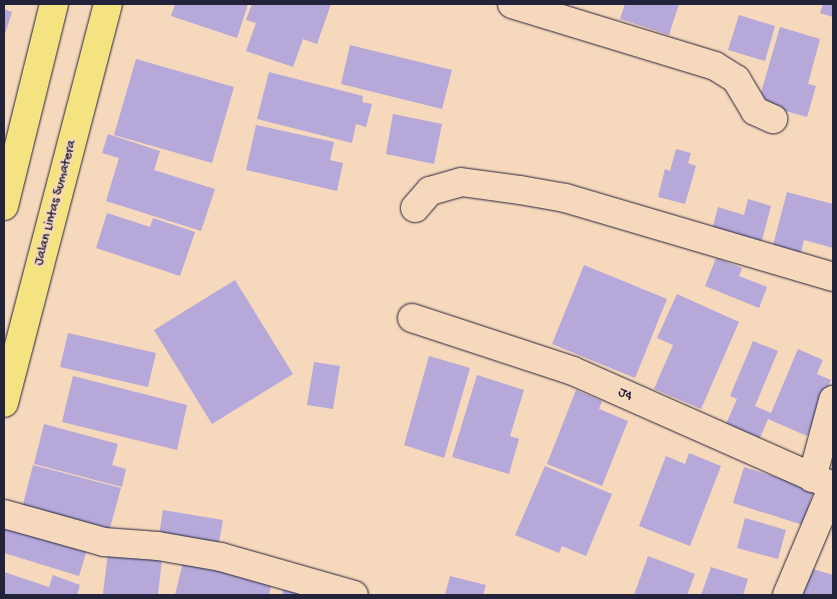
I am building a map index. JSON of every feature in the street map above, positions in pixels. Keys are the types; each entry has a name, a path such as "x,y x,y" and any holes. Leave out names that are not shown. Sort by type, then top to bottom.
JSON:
{"highway":[{"path":"4,206 54,4"},
{"name":"Jalan Lintas Sumatera","path":"4,403 108,4"}],"street":[{"path":"515,4 715,66 736,79 755,111 773,120"},
{"path":"415,208 430,191 461,182 520,190 565,198 833,278"},
{"name":"J4","path":"412,318 573,371 826,483"},
{"path":"787,595 826,483 833,400"},
{"path":"4,514 104,542 158,546 221,557 354,595"}],"building":[{"path":"175,4 248,4 237,38 171,16"},
{"path":"252,4 331,4 317,44 303,39 293,67 246,51 256,23 246,20"},
{"path":"625,4 679,4 669,35 620,19"},
{"path":"823,4 833,4 833,17 820,13"},
{"path":"4,9 12,12 4,37"},
{"path":"739,15 775,26 765,61 728,50"},
{"path":"780,27 820,39 808,84 816,86 807,117 758,103"},
{"path":"350,45 452,70 442,109 341,84"},
{"path":"136,59 234,87 212,163 114,135"},
{"path":"269,72 363,96 362,102 372,104 366,127 356,124 352,143 257,119"},
{"path":"393,114 442,124 434,164 386,154"},
{"path":"256,125 334,142 330,160 343,163 337,191 246,170"},
{"path":"108,134 160,151 154,170 215,189 201,231 106,201 119,158 102,153"},
{"path":"676,149 691,153 688,163 696,166 685,204 658,197 665,169 670,171"},
{"path":"787,192 833,204 833,248 804,240 799,260 771,253"},
{"path":"748,199 771,206 761,244 712,230 718,207 744,215"},
{"path":"107,213 150,227 153,218 195,232 180,276 96,248"},
{"path":"716,258 742,268 739,276 767,287 759,308 705,286"},
{"path":"584,265 667,299 635,378 552,344"},
{"path":"235,280 293,374 212,424 154,330"},
{"path":"677,294 739,322 701,409 654,389 673,345 657,338"},
{"path":"68,333 156,353 148,387 60,367"},
{"path":"753,341 778,351 755,406 771,413 798,349 823,360 817,374 831,380 807,436 768,419 760,438 726,424 737,399 730,396"},
{"path":"429,356 470,368 444,458 404,445"},
{"path":"314,362 340,366 333,409 307,405"},
{"path":"477,375 524,390 510,436 519,439 509,474 452,457"},
{"path":"73,376 187,405 177,450 62,422"},
{"path":"576,390 602,401 599,409 628,421 602,486 547,464"},
{"path":"44,424 118,444 112,465 126,469 122,487 34,464"},
{"path":"689,453 721,466 690,546 639,526 666,456 685,464"},
{"path":"33,465 121,488 107,539 20,516"},
{"path":"545,466 612,494 586,556 562,546 559,553 515,535"},
{"path":"744,467 814,489 803,525 733,503"},
{"path":"163,510 223,520 217,553 158,542"},
{"path":"4,517 89,543 79,576 4,553"},
{"path":"745,518 786,530 778,559 737,548"},
{"path":"108,552 162,559 158,595 103,594"},
{"path":"185,554 273,577 269,595 175,595"},
{"path":"648,556 695,574 687,595 634,595"},
{"path":"711,567 748,579 743,595 701,595"},
{"path":"806,567 833,575 833,595 797,595"},
{"path":"4,572 49,587 53,575 80,585 77,595 4,595"},
{"path":"450,576 486,585 483,595 445,595"},
{"path":"285,583 331,595 282,595"}]}
